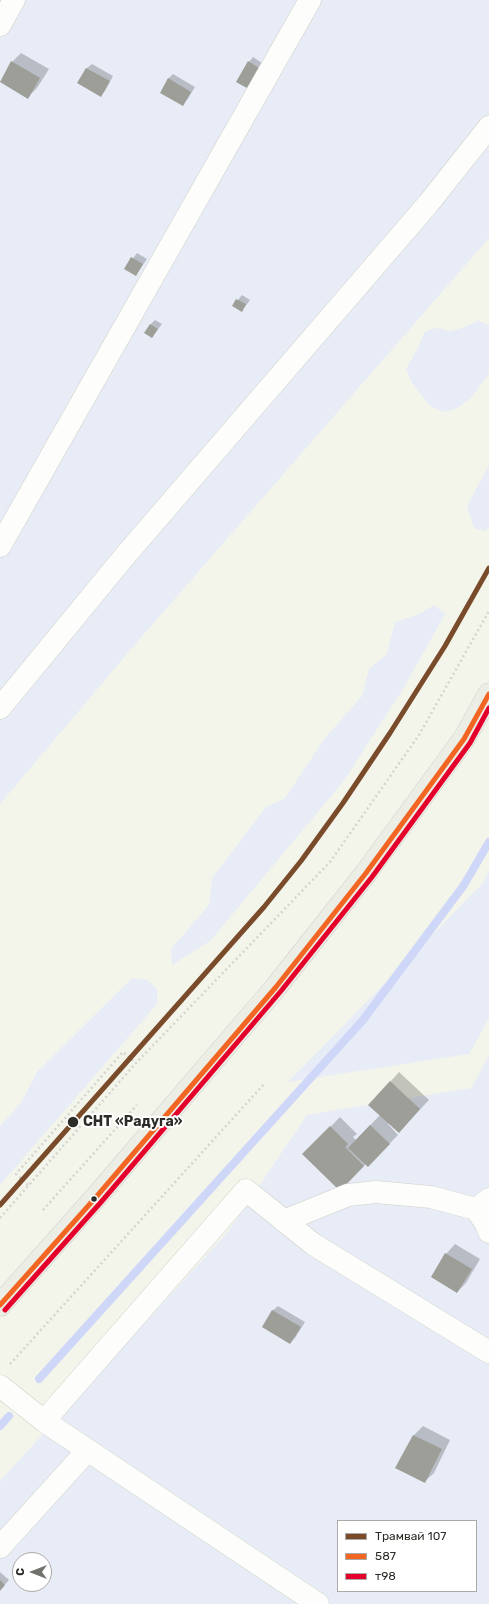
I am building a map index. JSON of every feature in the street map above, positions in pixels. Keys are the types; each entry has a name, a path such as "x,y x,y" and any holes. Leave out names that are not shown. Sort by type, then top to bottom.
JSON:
{"main road":[{"path":"0,1305 97,1196 276,987 366,873 464,739 489,694"}],"street":[{"path":"0,25 14,0"},
{"path":"0,546 310,0"},
{"path":"0,708 124,557 428,204 489,127"},
{"path":"44,1421 246,1190 313,1244 489,1352"},
{"path":"284,1221 348,1195 376,1192 431,1197 482,1204 489,1232"},
{"path":"3,1377 44,1421 318,1604"},
{"path":"0,1547 88,1450"}],"path":[{"path":"0,1218 136,1063 330,862 419,735 489,611"},
{"path":"28,1185 16,1174 123,1052 136,1063"},
{"path":"3,1377 265,1083"},
{"path":"43,1210 137,1105"}],"shaded area":[{"path":"0,0 489,0 489,238 138,641 0,804"},
{"path":"478,321 489,325 489,373 487,377 471,398 456,409 444,412 430,406 412,383 406,369 417,350 424,333 431,329 439,328 449,331 462,328"},
{"path":"489,465 489,527 485,531 474,528 467,506"},
{"path":"434,605 445,614 403,689 343,782 210,941 172,965 171,949 209,905 212,878 266,807 285,798 325,738 362,696 369,669 387,654 395,622 420,614"},
{"path":"489,871 489,1018 469,1054 288,1082 483,883"},
{"path":"132,978 147,980 157,989 157,1004 0,1185 0,1126 21,1103 37,1072"},
{"path":"489,1056 489,1604 0,1604 0,1481 228,1232 307,1115 471,1088"}],"building":[{"path":"11,61 40,78 28,99 0,82"},
{"path":"248,61 259,68 247,88 236,82"},
{"path":"86,68 110,81 101,97 77,83"},
{"path":"168,78 191,92 183,106 160,93"},
{"path":"131,257 143,264 136,276 124,269"},
{"path":"236,299 246,304 242,312 232,306"},
{"path":"150,324 158,329 152,338 144,333"},
{"path":"390,1081 420,1109 399,1133 368,1105"},
{"path":"370,1125 390,1144 368,1167 348,1148"},
{"path":"330,1126 348,1144 345,1147 364,1166 340,1191 302,1154"},
{"path":"445,1253 472,1269 457,1293 431,1277"},
{"path":"272,1310 301,1327 290,1344 262,1327"},
{"path":"413,1435 442,1449 425,1483 395,1468"},
{"path":"0,1580 5,1585 0,1591"}],"waterway":[{"path":"39,1379 363,1020 464,885 489,842"},
{"path":"0,1426 9,1416"}],"tram line":[{"name":"107","path":"0,1205 264,907 301,861 343,803 390,733 445,646 489,568"}],"transit line":[{"name":"587","path":"0,1305 97,1196 276,987 366,873 464,739 489,694"},
{"name":"т98","path":"5,1310 102,1201 281,991 372,877 470,743 489,708"}],"place":[{"name":"СНТ «Радуга»","path":"73,1122"}]}
